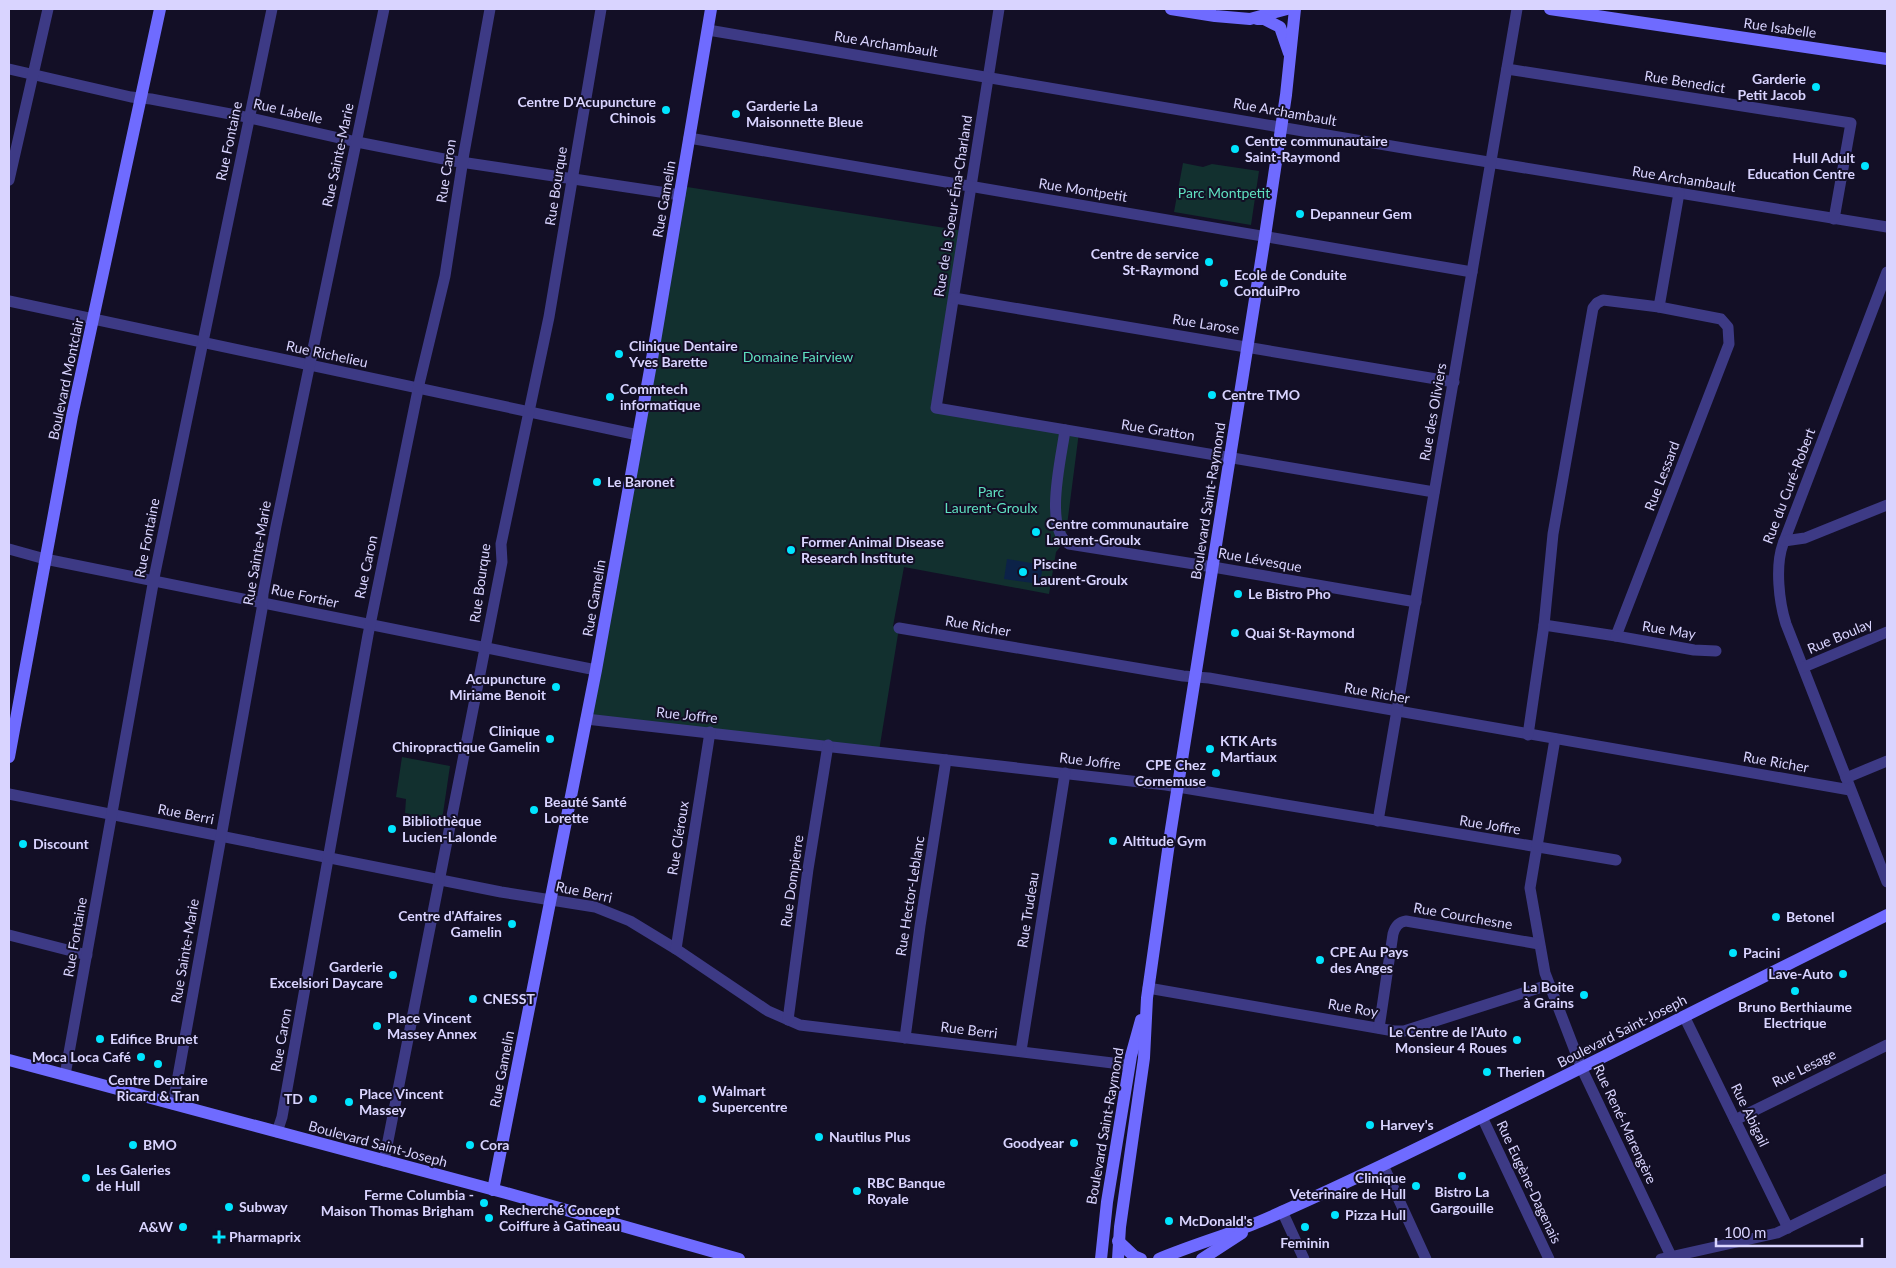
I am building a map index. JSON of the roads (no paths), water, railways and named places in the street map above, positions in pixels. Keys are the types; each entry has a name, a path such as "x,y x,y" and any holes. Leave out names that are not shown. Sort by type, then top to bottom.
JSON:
{"main road":[{"name":"Boulevard Montclair","path":"9,757 44,559 72,416 160,9"},
{"name":"Rue Gamelin","path":"493,1190 596,670 680,196 711,9"},
{"path":"1171,9 1215,16 1264,19 1280,27 1290,56"},
{"path":"1250,19 1287,9"},
{"name":"Boulevard Saint-Raymond","path":"1099,1256 1129,1066 1147,993 1171,829 1265,236 1295,9"},
{"name":"Rue Isabelle","path":"1550,9 1887,59"},
{"name":"Boulevard Saint-Joseph","path":"1159,1259 1260,1221 1383,1165 1582,1069 1887,915"},
{"name":"Boulevard Saint-Raymond","path":"1118,1259 1118,1241 1144,1058 1147,993"},
{"name":"Boulevard Saint-Joseph","path":"10,1060 493,1190 739,1259"},
{"name":"Boulevard Saint-Joseph","path":"1202,1259 1260,1221"},
{"path":"1118,1241 1134,1256 1141,1259"}],"street":[{"path":"9,180 48,9"},
{"name":"Rue Fontaine","path":"65,1075 154,580 272,9"},
{"name":"Rue Sainte-Marie","path":"172,1104 276,526 384,9"},
{"name":"Rue Caron","path":"276,1132 282,1117 370,624 419,388 445,276 462,162 490,9"},
{"name":"Rue Bourque","path":"384,1161 502,562 501,544 549,318 601,9"},
{"name":"Rue de la Soeur-Éna-Charland","path":"936,408 1000,9"},
{"name":"Rue des Oliviers","path":"1378,821 1517,9"},
{"name":"Rue Archambault","path":"708,30 1416,150 1834,219 1887,226"},
{"name":"Rue Labelle","path":"9,69 131,97 249,118 357,142 462,162 680,196"},
{"name":"Rue Benedict","path":"1507,69 1851,123 1834,219"},
{"name":"Rue Montpetit","path":"689,138 1472,272"},
{"path":"1659,308 1679,193"},
{"name":"Rue du Curé-Robert","path":"1887,272 1778,561 1783,614 1887,882"},
{"name":"Rue Larose","path":"954,298 1454,382"},
{"name":"Rue Lessard","path":"1528,735 1544,624 1553,534 1593,308 1597,303 1604,300 1722,319 1728,327 1729,344 1616,636"},
{"name":"Rue Richelieu","path":"9,301 638,435"},
{"name":"Rue Gratton","path":"936,408 1434,492"},
{"name":"Rue Lévesque","path":"1065,430 1055,508 1058,530 1064,541 1069,544 1213,566 1416,602"},
{"path":"1784,541 1805,538 1887,505"},
{"name":"Rue Fortier","path":"9,549 44,559 596,670"},
{"path":"1544,624 1616,636"},
{"name":"Rue Richer","path":"899,628 1196,677 1850,790"},
{"name":"Rue Boulay","path":"1804,668 1887,632"},
{"name":"Rue May","path":"1616,636 1694,650 1716,651"},
{"name":"Rue Joffre","path":"586,719 1065,772 1179,788 1616,860"},
{"name":"Rue Cléroux","path":"676,949 710,732"},
{"name":"Rue René-Marengère","path":"1555,739 1530,888 1548,984 1582,1069 1666,1258"},
{"name":"Rue Dompierre","path":"788,1020 808,869 828,745"},
{"name":"Rue Hector-Leblanc","path":"905,1038 920,926 946,760"},
{"path":"1846,778 1887,761"},
{"name":"Rue Trudeau","path":"1020,1051 1065,772"},
{"name":"Rue Berri","path":"9,794 501,892 595,907 630,921 676,949 768,1011 800,1025 1129,1066"},
{"name":"Rue Courchesne","path":"1379,1028 1393,934 1397,924 1402,921 1540,944"},
{"path":"9,935 87,955"},
{"name":"Rue Roy","path":"1147,993 1240,1003 1394,1031 1413,1029 1548,984"},
{"name":"Rue Abigail","path":"1684,1016 1788,1228"},
{"name":"Rue Lesage","path":"1735,1120 1887,1045"},
{"name":"Rue Eugène-Dagenais","path":"1482,1117 1549,1259"},
{"path":"1383,1165 1426,1259"},
{"path":"1666,1258 1777,1233 1887,1179"},
{"path":"1282,1211 1304,1259"}],"water":[{"name":"Piscine Laurent-Groulx","path":"1007,559 1043,565 1040,584 1004,579"}],"place":[{"name":"Garderie Petit Jacob","path":"1816,87"},
{"name":"Centre D'Acupuncture Chinois","path":"666,110"},
{"name":"Garderie La Maisonnette Bleue","path":"736,114"},
{"name":"Centre communautaire Saint-Raymond","path":"1235,149"},
{"name":"Hull Adult Education Centre","path":"1865,166"},
{"name":"Depanneur Gem","path":"1300,214"},
{"name":"Centre de service St-Raymond","path":"1209,262"},
{"name":"Ecole de Conduite ConduiPro","path":"1224,283"},
{"name":"Clinique Dentaire Yves Barette","path":"619,354"},
{"name":"Centre TMO","path":"1212,395"},
{"name":"Commtech informatique","path":"610,397"},
{"name":"Le Baronet","path":"597,482"},
{"name":"Centre communautaire Laurent-Groulx","path":"1036,532"},
{"name":"Former Animal Disease Research Institute","path":"791,550"},
{"name":"Piscine Laurent-Groulx","path":"1023,572"},
{"name":"Le Bistro Pho","path":"1238,594"},
{"name":"Quai St-Raymond","path":"1235,633"},
{"name":"Acupuncture Miriame Benoit","path":"556,687"},
{"name":"Clinique Chiropractique Gamelin","path":"550,739"},
{"name":"KTK Arts Martiaux","path":"1210,749"},
{"name":"CPE Chez Cornemuse","path":"1216,773"},
{"name":"Beauté Santé Lorette","path":"534,810"},
{"name":"Bibliothèque Lucien-Lalonde","path":"392,829"},
{"name":"Altitude Gym","path":"1113,841"},
{"name":"Discount","path":"23,844"},
{"name":"Betonel","path":"1776,917"},
{"name":"Centre d'Affaires Gamelin","path":"512,924"},
{"name":"Pacini","path":"1733,953"},
{"name":"CPE Au Pays des Anges","path":"1320,960"},
{"name":"Lave-Auto","path":"1843,974"},
{"name":"Garderie Excelsiori Daycare","path":"393,975"},
{"name":"Bruno Berthiaume Electrique","path":"1795,991"},
{"name":"La Boite à Grains","path":"1584,995"},
{"name":"CNESST","path":"473,999"},
{"name":"Place Vincent Massey Annex","path":"377,1026"},
{"name":"Edifice Brunet","path":"100,1039"},
{"name":"Le Centre de l'Auto Monsieur 4 Roues","path":"1517,1040"},
{"name":"Moca Loca Café","path":"141,1057"},
{"name":"Centre Dentaire Ricard & Tran","path":"158,1064"},
{"name":"Therien","path":"1487,1072"},
{"name":"TD","path":"313,1099"},
{"name":"Walmart Supercentre","path":"702,1099"},
{"name":"Place Vincent Massey","path":"349,1102"},
{"name":"Harvey's","path":"1370,1125"},
{"name":"Nautilus Plus","path":"819,1137"},
{"name":"Goodyear","path":"1074,1143"},
{"name":"BMO","path":"133,1145"},
{"name":"Cora","path":"470,1145"},
{"name":"Bistro La Gargouille","path":"1462,1176"},
{"name":"Les Galeries de Hull","path":"86,1178"},
{"name":"Clinique Veterinaire de Hull","path":"1416,1186"},
{"name":"RBC Banque Royale","path":"857,1191"},
{"name":"Ferme Columbia - Maison Thomas Brigham","path":"484,1203"},
{"name":"Subway","path":"229,1207"},
{"name":"Pizza Hull","path":"1335,1215"},
{"name":"Recherché Concept Coiffure à Gatineau","path":"489,1218"},
{"name":"McDonald's","path":"1169,1221"},
{"name":"A&W","path":"183,1227"},
{"name":"Feminin","path":"1305,1227"},
{"name":"Pharmaprix","path":"219,1237"}],"park label":[{"name":"Parc Montpetit","path":"1224,193"},
{"name":"Domaine Fairview","path":"798,357"},
{"name":"Parc Laurent-Groulx","path":"991,500"}]}
